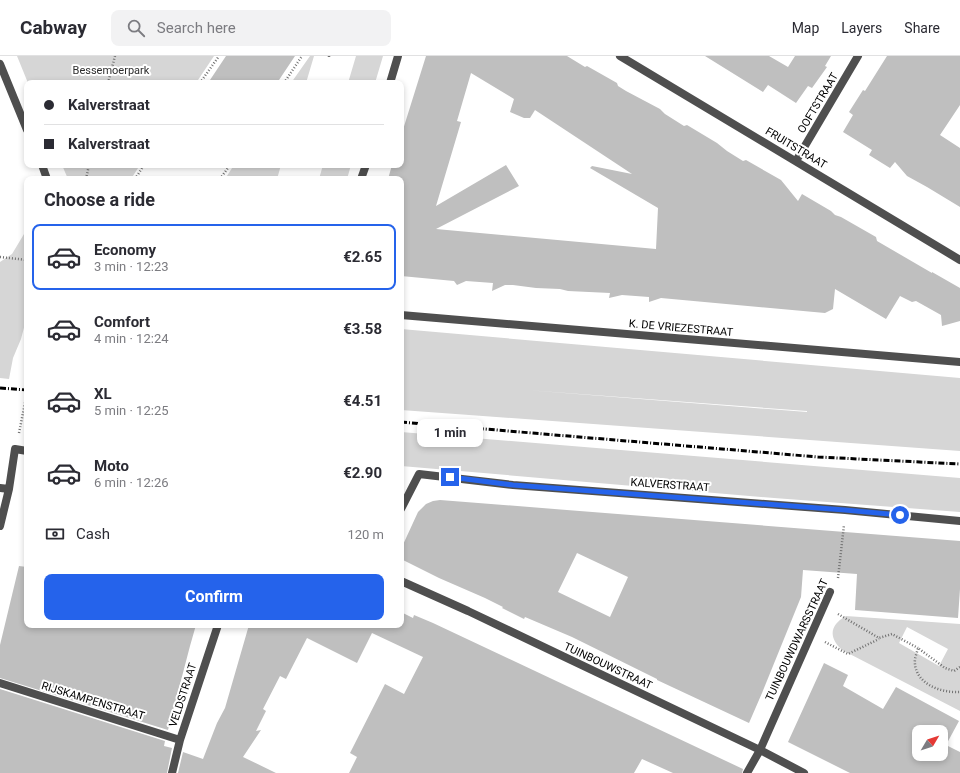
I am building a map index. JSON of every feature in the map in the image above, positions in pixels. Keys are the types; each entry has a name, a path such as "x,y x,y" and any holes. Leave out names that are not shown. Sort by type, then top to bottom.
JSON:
{"street":[{"path":"391,80 398,56"},
{"name":"FRUITSTRAAT","path":"620,56 960,260"},
{"name":"OOFTSTRAAT","path":"796,161 858,56"},
{"path":"0,64 24,123"},
{"name":"K. DE VRIEZESTRAAT","path":"404,316 960,362"},
{"path":"0,526 9,489 15,449 24,450"},
{"name":"KALVERSTRAAT","path":"404,503 419,474 513,485 845,510 960,521"},
{"path":"0,488 9,489"},
{"name":"TUINBOUWSTRAAT","path":"404,582 760,750 804,773"},
{"name":"TUINBOUWDWARSSTRAAT","path":"747,773 760,750 830,592"},
{"name":"VELDSTRAAT","path":"172,773 180,740 217,628"},
{"name":"RIJSKAMPENSTRAAT","path":"0,684 180,740"}],"path":[{"path":"109,80 115,56"},
{"path":"202,80 219,56"},
{"path":"286,80 302,56"},
{"path":"0,257 24,260"},
{"path":"15,449 24,407"},
{"name":"TUINBOUWDWARSSTRAAT","path":"830,592 839,576 845,510"},
{"path":"824,605 879,638"},
{"path":"811,635 848,654 879,638 892,634 918,648 945,668 954,671 960,667"},
{"path":"918,648 914,663 920,678 944,692 960,692"}],"green space":[{"name":"Bessemoerpark","path":"17,56 214,56 198,80 27,80"},
{"path":"310,56 314,56 307,80 293,80"},
{"path":"356,56 383,56 376,80 349,80"},
{"path":"63,168 138,168 133,176 67,176"},
{"path":"232,168 280,168 278,176 227,176"},
{"path":"322,168 350,168 348,176 320,176"},
{"path":"24,234 24,328 13,358 9,379 0,378 0,262 12,254"},
{"path":"404,329 960,378 960,451 404,410","holes":["526,390 807,411 807,412"]},
{"path":"404,432 960,478 960,512 774,498 404,466"},
{"path":"846,616 960,624 960,711 842,650 837,645 833,636 834,627","holes":["907,627 948,649 939,666 899,643"]}],"building":[{"path":"226,56 295,56 279,80 210,80"},
{"path":"426,56 567,56 617,83 618,86 626,91 660,109 684,126 687,125 743,161 746,160 781,180 798,201 802,194 831,211 835,215 876,237 877,241 960,288 960,321 942,326 941,315 916,301 912,302 900,296 886,319 835,289 833,309 825,313 661,298 649,302 649,297 622,295 609,298 610,293 568,291 513,285 505,285 492,291 493,283 466,281 457,285 454,281 404,276 404,176 389,176 391,168 404,168 404,126","holes":["471,73 514,99 510,112 524,118 530,118 535,110 632,174 592,166 590,168 658,208 656,249 436,229 519,186 506,165 436,206 461,122 457,121"]},
{"path":"705,56 769,56 788,67 795,56 831,56 825,66 827,67 812,88 808,86 796,103 768,85 763,92"},
{"path":"887,56 960,56 960,105 940,135 960,148 960,207 907,176 895,162 890,168 869,155 872,150 843,132 853,115 849,112 863,90 865,91"},
{"path":"440,500 960,541 960,589 958,618 855,610 857,574 803,570 801,597 749,723 657,680 572,637 525,617 524,619 485,598 404,560 404,542 418,512 426,504","holes":["577,553 628,577 610,617 558,592"]},
{"path":"19,566 24,567 24,628 195,628 168,730 0,678 0,645"},
{"path":"404,614 413,618 414,615 433,623 743,769 742,773 673,773 642,759 634,773 349,773 357,757 350,753 385,684 404,694 423,657 372,633 357,663 307,638 286,679 280,676 263,709 266,711 256,731 261,730 243,757 276,773 178,773 183,752 203,759 217,723 225,708 248,628 404,628"},
{"path":"824,663 848,675 843,686 883,709 896,687 959,721 948,741 948,725 912,725 912,761 948,761 948,746 960,752 960,773 850,773 788,742"},
{"path":"0,689 165,741 164,746 172,748 167,773 0,773"}],"railway":[{"path":"0,388 24,390"},
{"path":"404,422 818,457 960,464"}],"route":[{"path":"450,477 513,485 900,515"}]}
